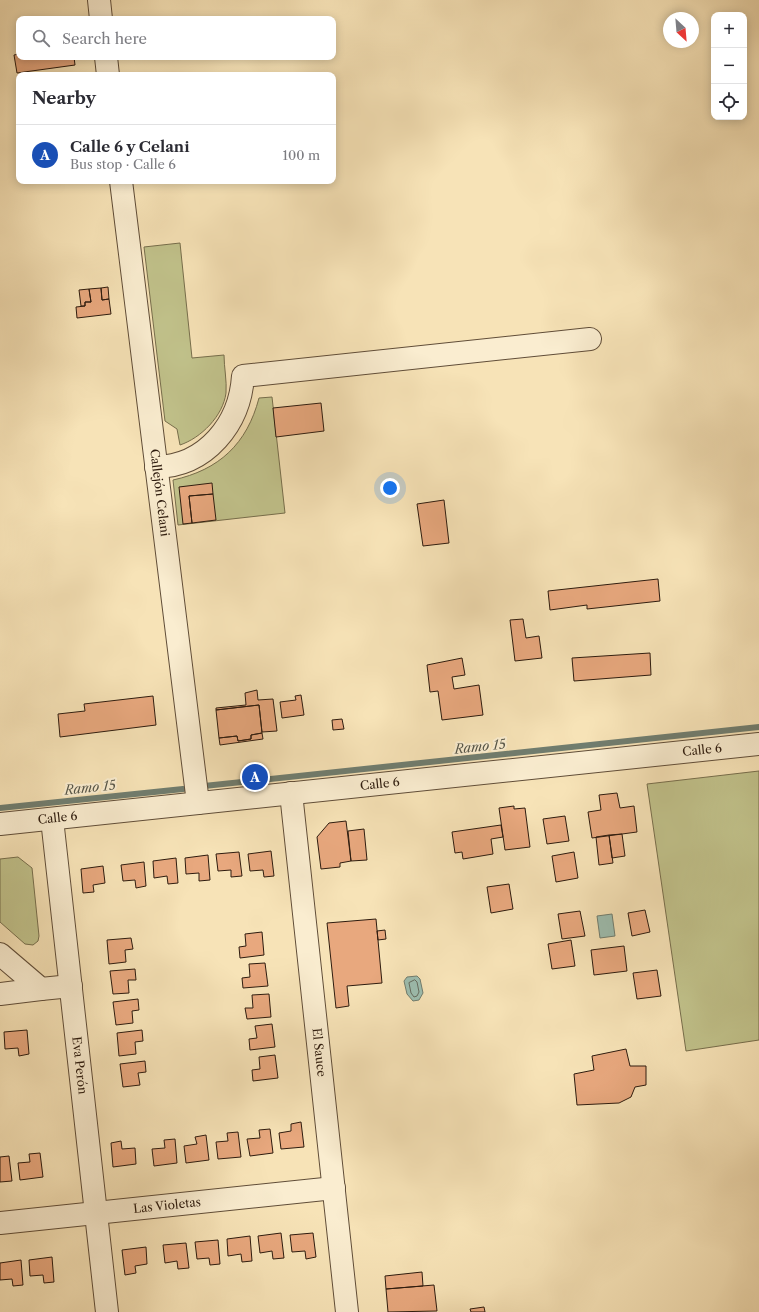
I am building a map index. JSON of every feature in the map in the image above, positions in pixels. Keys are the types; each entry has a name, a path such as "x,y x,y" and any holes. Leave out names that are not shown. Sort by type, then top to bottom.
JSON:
{"street":[{"path":"99,0 101,16"},
{"path":"106,60 108,72"},
{"name":"Callejón Celani","path":"121,184 198,804"},
{"path":"156,466 164,466 189,459 211,446 221,436 229,426 240,402 243,376 590,339"},
{"name":"Calle 6","path":"0,824 759,744"},
{"name":"El Sauce","path":"291,793 347,1312"},
{"name":"Eva Perón","path":"52,819 107,1312"},
{"path":"0,954 41,990"},
{"path":"0,994 71,986"},
{"name":"Las Violetas","path":"0,1223 334,1188"}],"green space":[{"path":"180,243 192,358 224,355 226,393 224,402 216,418 210,425 196,437 180,445 177,429 165,421 144,247"},
{"path":"272,397 285,513 178,525 173,480 204,469 217,462 229,452 239,442 247,429 259,398"},
{"path":"759,771 759,1040 686,1051 647,784"},
{"path":"18,857 32,868 39,936 38,941 33,945 25,944 0,922 0,859"}],"water":[{"path":"612,914 615,936 600,938 597,916"},
{"path":"417,976 420,979 423,993 419,1000 413,1001 407,994 404,981 407,977"}],"building":[{"path":"14,55 16,55 16,60 74,60 75,65 17,72"},
{"path":"108,287 109,299 102,300 101,288"},
{"path":"101,288 102,300 109,299 111,314 77,318 76,307 85,306 85,302 91,302 89,289"},
{"path":"89,289 91,302 85,302 85,306 81,306 79,290"},
{"path":"321,403 324,431 276,437 273,408"},
{"path":"212,483 213,494 189,496 192,523 183,524 179,487"},
{"path":"213,494 216,520 192,523 189,496"},
{"path":"444,500 449,543 423,546 417,504"},
{"path":"658,579 660,601 587,609 587,605 550,610 548,591"},
{"path":"523,619 526,638 539,636 542,658 515,661 510,620"},
{"path":"650,653 651,675 574,681 572,658"},
{"path":"462,658 465,675 452,677 454,689 479,685 483,715 442,720 438,691 430,692 427,665"},
{"path":"257,690 258,700 273,699 277,731 262,732 259,705 216,710 216,708 246,705 245,693"},
{"path":"301,695 304,715 282,718 280,702 296,700 295,696"},
{"path":"153,696 156,725 60,737 58,714 85,711 84,704"},
{"path":"259,705 262,733 251,735 251,739 238,741 237,736 219,738 216,710"},
{"path":"342,719 344,729 333,730 332,720"},
{"path":"262,733 263,739 220,745 219,738 237,736 238,741 251,739 251,735"},
{"path":"617,793 620,808 634,806 637,832 592,838 588,812 601,810 599,795"},
{"path":"514,806 514,809 525,808 530,847 505,850 499,808"},
{"path":"565,816 569,841 547,844 543,819"},
{"path":"346,821 351,861 340,863 340,867 321,869 317,837 329,823"},
{"path":"501,825 503,837 491,839 493,854 463,859 462,852 455,853 452,832"},
{"path":"364,829 367,860 351,861 348,831"},
{"path":"622,834 625,856 612,858 609,835"},
{"path":"609,835 613,863 599,865 596,837"},
{"path":"271,851 274,876 264,877 263,870 250,871 248,854"},
{"path":"239,852 242,876 231,877 231,870 218,871 216,854"},
{"path":"574,852 578,878 556,882 552,856"},
{"path":"208,855 210,880 199,881 199,873 186,874 185,858"},
{"path":"176,858 178,883 168,884 167,876 154,878 153,861"},
{"path":"144,862 146,886 136,888 135,880 123,881 121,865"},
{"path":"103,866 105,883 93,885 94,892 83,893 81,869"},
{"path":"509,884 513,909 491,913 487,887"},
{"path":"645,910 650,932 632,936 628,913"},
{"path":"580,911 585,936 562,939 558,914"},
{"path":"376,919 382,983 347,986 349,1006 336,1008 327,923"},
{"path":"385,930 386,939 378,940 377,931"},
{"path":"262,932 264,955 240,958 239,947 246,946 245,934"},
{"path":"131,938 133,949 125,950 126,962 109,964 107,940"},
{"path":"571,940 575,966 552,969 548,944"},
{"path":"624,946 627,971 594,975 591,950"},
{"path":"265,963 268,986 243,988 242,978 250,977 249,964"},
{"path":"135,969 136,980 128,980 129,993 113,994 110,971"},
{"path":"657,970 661,996 637,999 633,973"},
{"path":"269,994 271,1017 247,1019 245,1008 253,1008 252,995"},
{"path":"138,999 139,1010 132,1011 133,1023 116,1025 113,1002"},
{"path":"272,1024 275,1047 250,1050 249,1039 257,1038 255,1026"},
{"path":"27,1030 29,1054 19,1056 18,1048 5,1049 4,1032"},
{"path":"142,1030 143,1041 135,1042 136,1054 119,1056 117,1033"},
{"path":"626,1049 630,1066 646,1066 646,1085 635,1087 631,1097 619,1103 577,1105 574,1074 594,1070 592,1056"},
{"path":"275,1055 278,1078 253,1081 252,1070 260,1069 259,1057"},
{"path":"145,1061 146,1072 138,1073 140,1085 123,1087 120,1064"},
{"path":"301,1122 304,1147 281,1149 279,1133 291,1131 291,1124"},
{"path":"270,1129 273,1153 250,1156 247,1139 260,1138 259,1130"},
{"path":"238,1132 241,1157 218,1159 216,1142 228,1141 227,1133"},
{"path":"206,1135 209,1160 186,1163 184,1146 197,1144 195,1137"},
{"path":"175,1139 177,1163 154,1166 152,1149 165,1148 164,1140"},
{"path":"121,1141 122,1149 135,1148 136,1164 113,1167 111,1143"},
{"path":"40,1153 43,1177 20,1180 18,1163 30,1162 29,1154"},
{"path":"9,1156 12,1181 0,1182 0,1157"},
{"path":"281,1233 284,1258 273,1259 272,1251 260,1253 258,1236"},
{"path":"313,1233 316,1257 306,1259 305,1251 292,1252 290,1235"},
{"path":"250,1236 252,1261 242,1262 241,1254 228,1256 227,1239"},
{"path":"218,1240 220,1264 210,1265 209,1258 197,1259 195,1242"},
{"path":"186,1243 189,1268 178,1269 177,1261 165,1263 163,1245"},
{"path":"146,1247 147,1264 135,1266 136,1273 125,1275 122,1250"},
{"path":"52,1257 54,1282 44,1283 43,1275 30,1276 29,1260"},
{"path":"21,1260 23,1285 13,1286 12,1279 0,1280 0,1263"},
{"path":"422,1272 423,1286 386,1289 385,1276"},
{"path":"434,1285 437,1311 388,1312 386,1289"},
{"path":"484,1307 485,1312 471,1312 470,1309"}],"waterway":[{"name":"Ramo 15","path":"204,786 759,727"},
{"name":"Ramo 15","path":"0,808 183,789"}],"place":[{"name":"Calle 6 y Celani","path":"255,777"}]}
